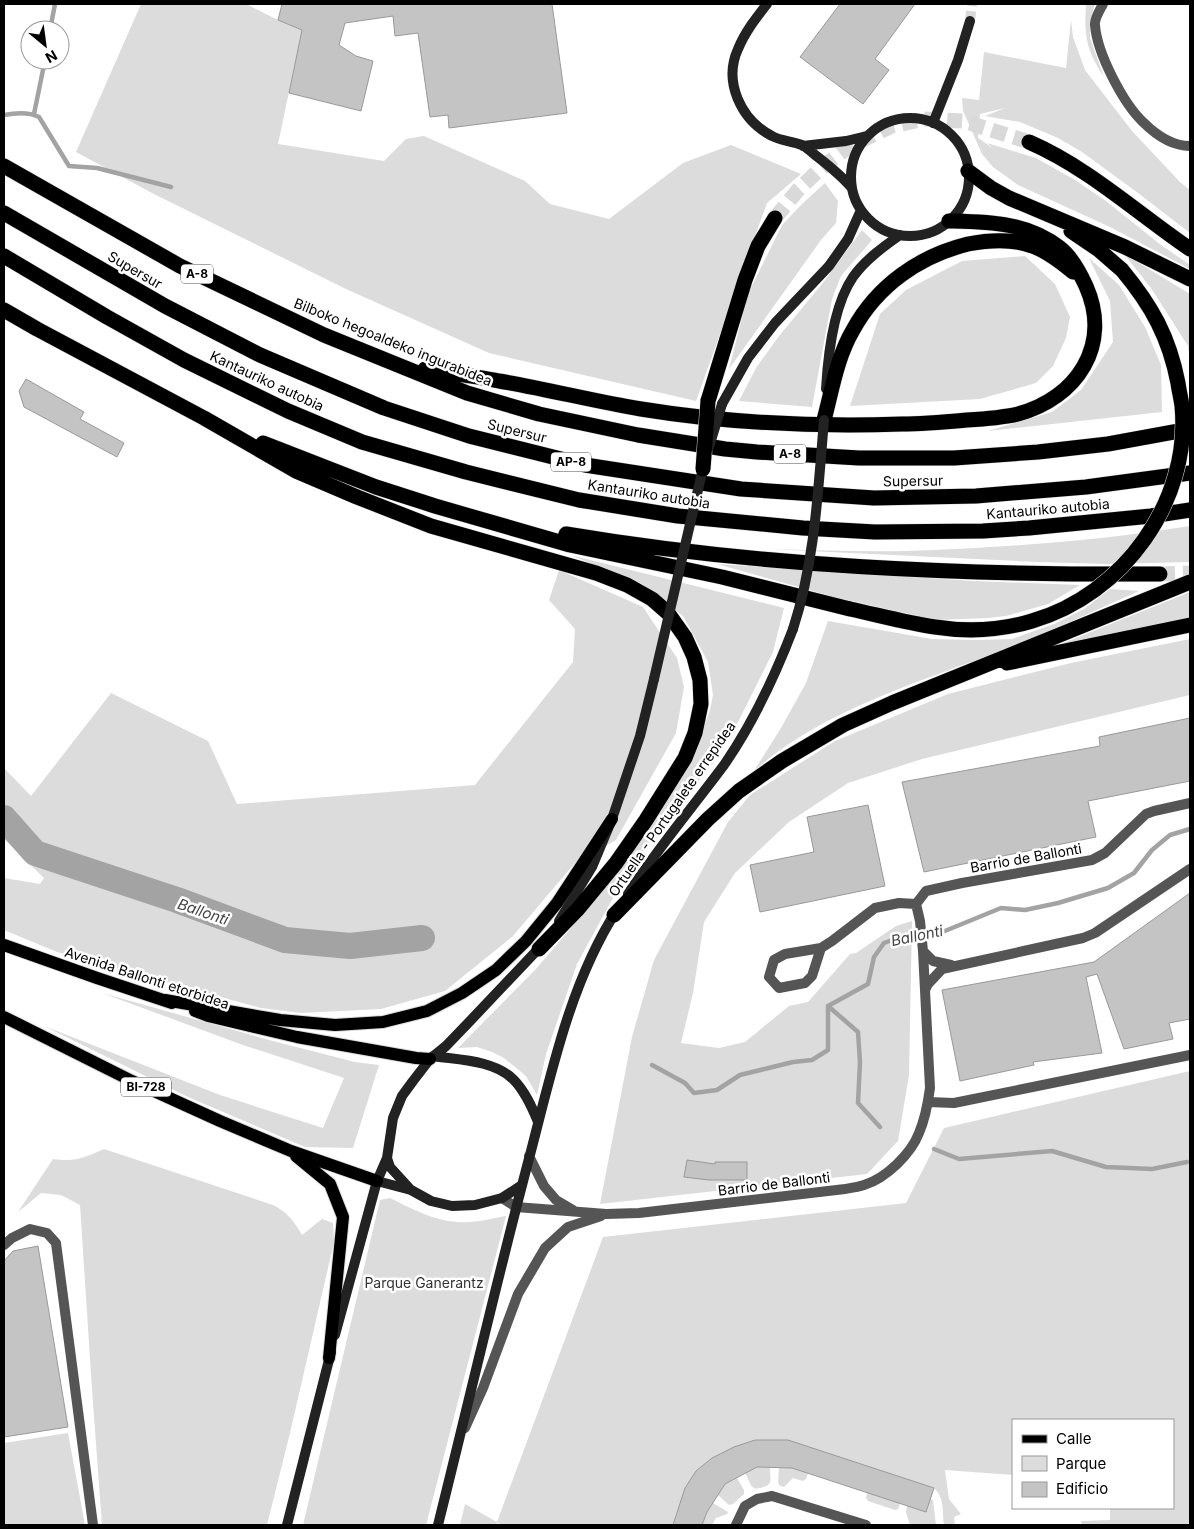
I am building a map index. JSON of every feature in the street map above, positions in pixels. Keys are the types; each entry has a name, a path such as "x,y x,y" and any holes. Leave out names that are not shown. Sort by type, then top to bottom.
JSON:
{"highway":[{"path":"1029,142 1050,152 1097,180 1190,249"},
{"name":"Bilboko hegoaldeko ingurabidea","path":"4,166 180,266 324,335 467,393 539,414 638,435 757,452 859,458 954,458 1038,452 1108,444 1190,430"},
{"path":"968,171 1000,193 1125,246 1190,279"},
{"path":"204,418 376,487 570,545 712,575 850,609 935,627 969,629 1001,627 1024,622 1066,608 1096,589 1116,573 1137,550 1165,505 1174,478 1181,446 1182,405 1167,341 1152,310 1138,289 1122,270 1099,250 1030,206"},
{"name":"Supersur","path":"4,213 165,306 269,358 384,408 469,436 585,465 741,489 874,498 976,496 1086,487 1190,474"},
{"path":"702,469 715,403 745,280 758,246 776,218"},
{"path":"399,365 500,381 641,409 738,421 862,426 926,424 995,418 1037,408 1062,393 1087,362 1096,324 1092,299 1083,278 1062,248 1035,233 1010,224 949,221"},
{"path":"825,412 842,354 852,331 868,306 887,286 909,268 930,257 953,248 982,241 1008,240 1032,246 1055,258 1083,278"},
{"name":"Kantauriko autobia","path":"4,256 184,360 288,411 362,442 466,472 579,500 678,516 802,528 875,532 983,531 1029,528 1151,516 1190,510"},
{"path":"4,310 204,418 296,471 431,526 596,573 627,585 652,599 668,613 685,637 694,657 700,680 701,704 695,733 684,758 646,820 616,863 578,909 539,949"},
{"path":"488,521 668,549 744,558 892,569 1078,575 1160,574"},
{"path":"614,916 708,819 739,791 782,761 843,725 892,702 1190,582"},
{"path":"957,677 1015,661 1190,625"}],"main road":[{"path":"165,1000 280,1020 335,1025 383,1022 427,1011 462,994 496,970 526,941 557,903 612,820"},
{"name":"Avenida Ballonti etorbidea","path":"4,945 208,1016 297,1037 416,1058 431,1057"},
{"name":"BI-728","path":"4,1017 141,1085 291,1151 377,1181"},
{"path":"291,1151 330,1184 343,1217 329,1358"}],"street":[{"path":"767,4 747,31 737,50 733,66 733,85 739,104 755,124 773,136 803,146 837,172 852,187"},
{"path":"1103,4 1094,23 1099,47 1123,96 1142,122 1166,140 1190,146"},
{"path":"933,122 958,60 970,21"},
{"path":"917,118 933,122 949,133 958,144 964,156 968,171 965,199 958,212 936,230 917,236 900,235 884,230 871,222 861,210 852,187 851,173 854,159 867,136 882,125 899,120 917,118"},
{"path":"803,146 846,141 867,136"},
{"path":"715,403 775,323 829,266 848,239 861,210"},
{"name":"Ortuella - Portugalete errepidea","path":"538,1122 570,1010 589,963 614,916 649,862 724,764 746,730 766,694 780,662 801,603 811,553 816,522 828,351 842,300 847,286 855,275 866,263 900,235"},
{"path":"287,1525 313,1419 377,1181 387,1158 393,1118 402,1096 431,1057 471,1020 539,949 559,922 592,867 612,820 640,736 702,469"},
{"name":"Barrio de Ballonti","path":"516,1207 606,1214 639,1213 845,1189 876,1180 901,1161 919,1135 928,1102 930,1088 923,950 916,904 926,891 1087,862 1097,858 1113,846 1146,814 1154,810 1190,804"},
{"path":"924,994 928,984 942,969 1069,942 1095,933 1190,869"},
{"path":"820,948 812,976 805,984 779,988 769,977 774,960 784,954 820,948 875,908 900,903 916,904"},
{"path":"923,950 933,961 955,966"},
{"path":"928,1102 954,1103 1190,1055"},
{"path":"431,1057 471,1061 497,1069 513,1079 522,1090 538,1122 438,1525"},
{"path":"529,1156 544,1186 556,1200 576,1212"},
{"path":"387,1158 390,1167 412,1190"},
{"path":"377,1181 412,1190 431,1201 452,1206 475,1205 502,1198 522,1185"},
{"path":"502,1198 516,1207"},
{"path":"460,1438 483,1388 518,1294 545,1248 568,1227 606,1214"},
{"path":"4,1245 12,1238 30,1229 48,1234 56,1243 93,1525"},
{"path":"736,1525 745,1506 757,1499 772,1496 866,1525"}],"green space":[{"path":"141,4 246,4 302,30 278,144 384,161 406,139 424,136 525,181 550,204 609,219 683,163 731,145 801,174 767,203 696,401 489,353 346,289 152,193 76,152"},
{"path":"1086,4 1095,4 1090,21 1090,38 1104,77 1093,58 1086,34"},
{"path":"1071,20 1073,37 1085,70 1132,131 1180,182 1190,190 1190,233 1082,152 1058,138 1020,122 985,116 1005,108 980,114 978,138 994,149 987,143 1036,158 1075,180 1106,201 1161,245 1190,265 1190,269 1110,227 1018,185 993,167 982,154 963,111 962,98 979,100 984,52 1066,68"},
{"path":"825,183 838,201 836,223 821,240 729,369 748,294 782,225"},
{"path":"862,230 872,240 841,276 832,299 812,407 739,401 756,368 779,336 822,284"},
{"path":"1124,254 1190,294 1190,359 1188,346 1151,288"},
{"path":"1025,256 1055,284 1070,317 1066,338 1053,366 1036,383 980,399 850,406 880,314 906,290 962,261"},
{"path":"1089,258 1119,285 1145,327 1161,365 1162,412 988,431 1052,412 1081,390 1113,342 1110,301"},
{"path":"1190,526 1190,562 1108,564 1038,562 768,549 837,551 942,550 1084,540"},
{"path":"570,555 784,608 773,652 739,720 714,762 650,842 620,885 577,964 546,1054 537,1095 526,1076 504,1058 477,1047 458,1048 535,970 617,874 671,792 699,740 710,710 713,695 708,662 683,616 642,584"},
{"path":"717,564 973,581 1080,585 1048,604 1006,616 936,620 834,597"},
{"path":"559,570 643,607 677,658 684,687 676,733 616,840 574,864 513,936 445,991 381,1009 301,1013 261,1008 57,952 4,930 4,878 40,884 44,878 4,839 4,768 31,796 111,693 208,741 237,804 475,785 573,662 575,629 549,600"},
{"path":"1110,589 1139,591 1020,643 906,686 841,714 781,750 754,771 806,683 828,621 932,639 1012,639 1054,624 1084,609"},
{"path":"1190,592 1190,619 1056,646"},
{"path":"1190,639 1190,695 922,759 848,783 789,822 735,873 704,922 693,993 681,1043 719,1048 745,1042 789,1006 808,1002 850,954 856,953 896,926 912,921 909,1075 898,1141 867,1174 600,1204 632,1037 654,960 728,822 750,795 835,741 948,694 1071,663"},
{"path":"102,993 269,1040 355,1062 379,1065 353,1148 305,1147 188,1097 44,1026 220,1095 323,1128 344,1078 243,1045"},
{"path":"1190,1071 1190,1525 1082,1525 1081,1521 1110,1520 1110,1509 1174,1509 1174,1419 1012,1419 1012,1475 945,1470 949,1499 961,1514 954,1517 955,1525 944,1525 940,1496 934,1488 788,1440 755,1440 734,1447 712,1458 696,1471 685,1488 673,1525 504,1525 497,1523 496,1525 460,1525 465,1504 497,1522 603,1237 906,1203 944,1128"},
{"path":"104,1149 273,1205 290,1217 302,1235 322,1219 333,1223 334,1242 267,1525 102,1525 80,1205 61,1195 41,1193 18,1212 53,1159 68,1160 80,1158"},
{"name":"Parque Ganerantz","path":"390,1198 408,1207 447,1221 473,1222 506,1216 426,1525 303,1525 380,1200"},
{"path":"68,1433 85,1525 4,1525 4,1443"},
{"path":"757,1467 770,1468 771,1479 769,1484 756,1489 752,1487 745,1473"},
{"path":"779,1468 792,1468 808,1473 803,1481 793,1478 784,1487 778,1483"},
{"path":"737,1478 744,1490 744,1494 733,1504 729,1505 718,1495 725,1484"},
{"path":"867,1493 900,1503 898,1509 895,1510 868,1501 866,1498"},
{"path":"930,1499 933,1500 936,1525 910,1525 906,1512 907,1506"},
{"path":"713,1503 728,1512 727,1514 716,1518 712,1525 702,1525 707,1512"}],"building":[{"path":"282,4 552,4 567,113 449,128 448,115 430,117 418,33 395,36 393,16 345,23 339,45 356,56 373,61 361,111 289,93 302,30 278,20"},
{"path":"840,4 915,4 875,59 889,70 863,104 800,57"},
{"path":"26,379 84,412 80,419 124,443 117,457 24,407 19,391"},
{"path":"1190,718 1190,781 1088,801 1096,837 924,872 902,782 1100,746 1099,737"},
{"path":"868,805 885,886 760,912 750,865 814,852 807,817"},
{"path":"1190,893 1190,1019 1169,1023 1173,1039 1124,1049 1097,974 1086,977 1102,1053 1033,1062 1034,1065 960,1081 942,990 1094,962"},
{"path":"687,1160 715,1164 715,1162 747,1162 747,1180 709,1180 684,1177"},
{"path":"38,1246 68,1427 4,1437 4,1261 13,1251"},
{"path":"755,1440 788,1440 934,1488 926,1512 792,1468 757,1467 725,1484 707,1512 702,1525 673,1525 685,1488 696,1471 712,1458 734,1447"}],"waterway":[{"path":"52,20 55,4"},
{"path":"34,114 43,70"},
{"path":"4,115 22,113 39,117 69,166 97,168 171,187"},
{"name":"Ballonti","path":"4,818 35,853 177,900 285,940 350,946 422,938"},
{"name":"Ballonti","path":"652,1065 685,1083 694,1093 717,1090 740,1075 793,1062 812,1060 828,1050 828,1006 868,984 874,957 884,943 909,934 940,933 1001,908 1025,910 1058,903 1108,888 1134,873 1152,850 1170,835 1190,829"},
{"path":"828,1006 858,1032 860,1062 858,1103 880,1127"},
{"path":"934,1149 959,1159 1052,1151 1106,1167 1152,1169 1187,1162"}],"tunnel":[{"path":"970,21 972,4"},
{"path":"775,218 798,190 821,168 850,146 892,126 924,119 963,121 1029,142"},
{"path":"1160,574 1190,573"}]}
